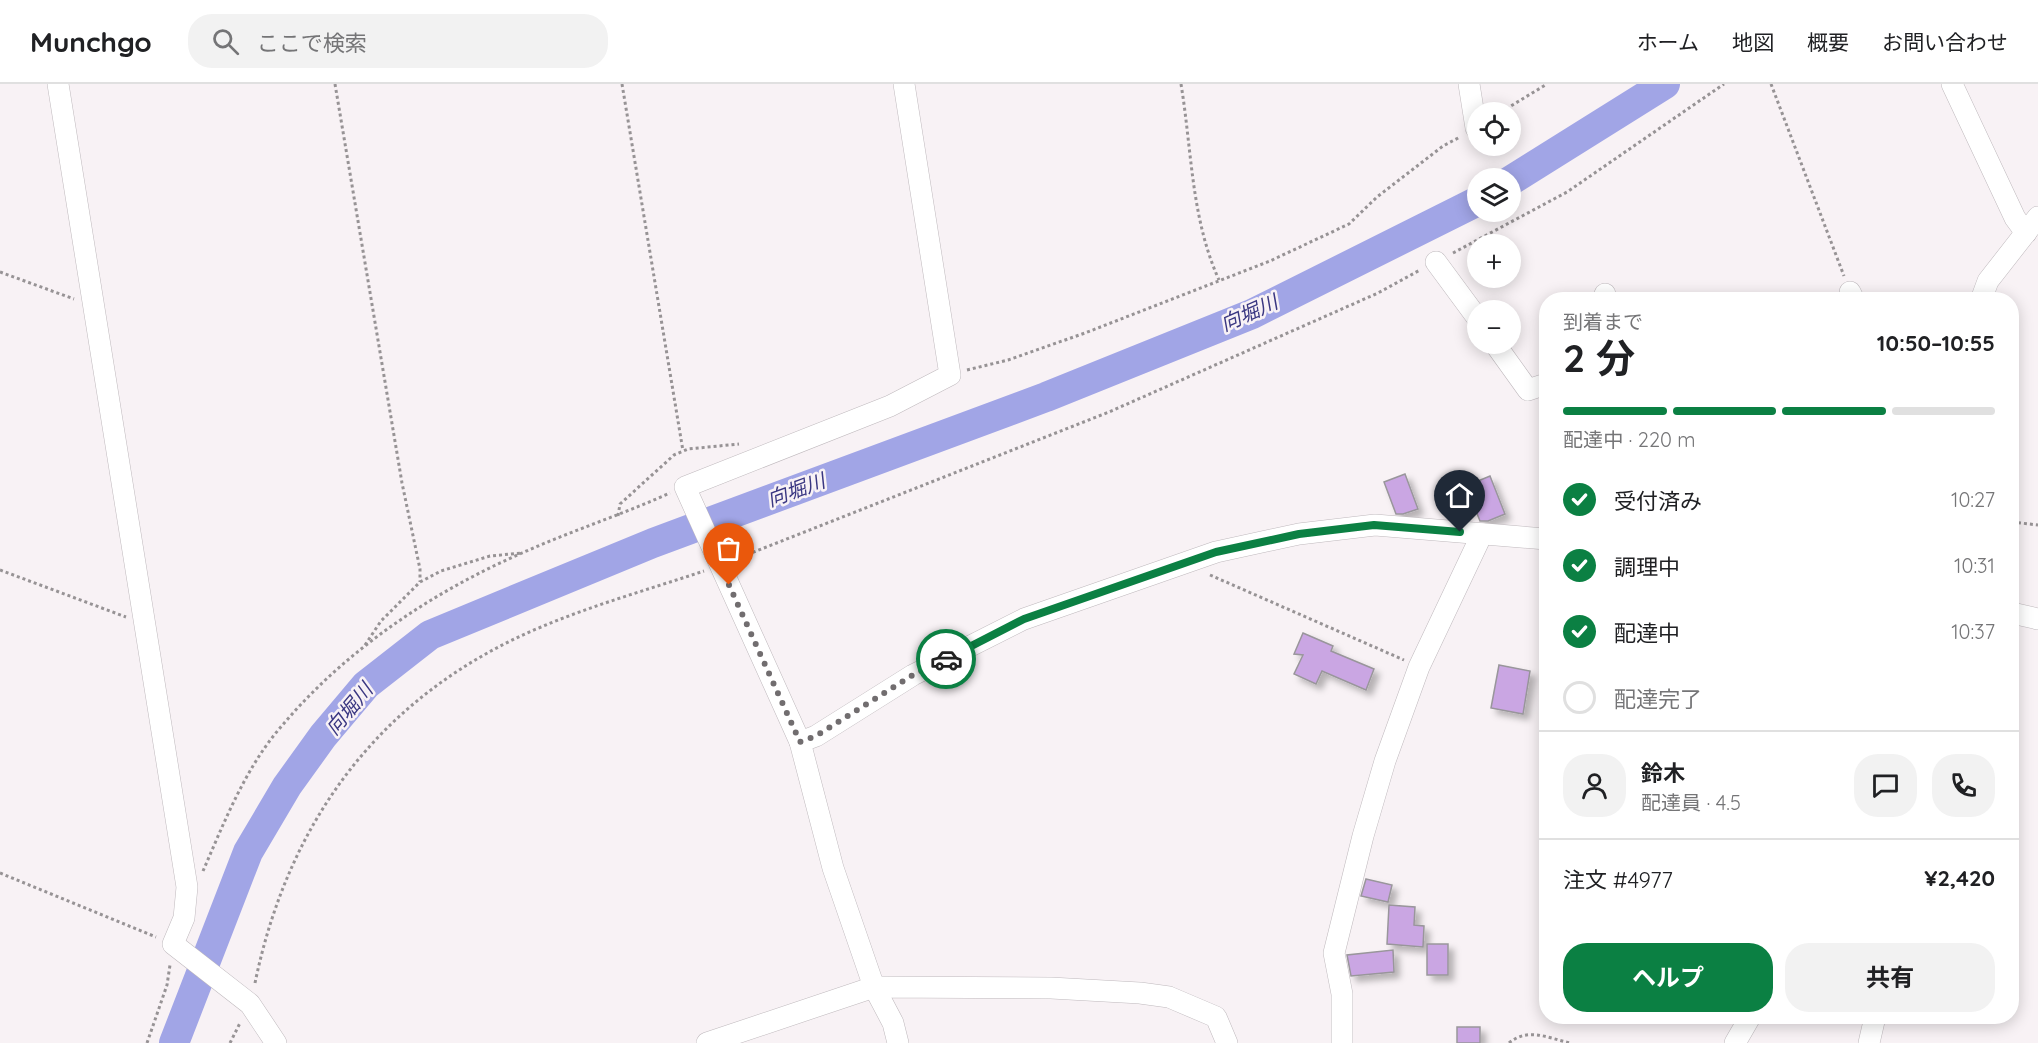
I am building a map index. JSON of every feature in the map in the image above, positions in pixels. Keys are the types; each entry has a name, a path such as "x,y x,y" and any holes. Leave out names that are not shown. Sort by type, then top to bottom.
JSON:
{"street":[{"path":"58,84 187,887 184,918 177,948 246,1002 276,1043"},
{"path":"898,1043 893,1023 874,987 833,868 800,742 688,491 890,406 950,375 904,84"},
{"path":"1469,84 1472,102"},
{"path":"1952,84 2014,218 2032,225 1988,281 1984,292"},
{"path":"1436,262 1467,304"},
{"path":"1502,354 1528,390 1539,386"},
{"path":"800,742 816,736 913,675 1024,619 1216,552 1299,534 1374,525 1539,538"},
{"path":"1342,1043 1342,994 1334,953 1341,920 1385,761 1419,667 1482,534"},
{"path":"2019,615 2038,619"},
{"path":"708,1043 874,987 899,989 1051,988 1169,997 1216,1017 1227,1043"},
{"path":"1735,1043 1746,1024"},
{"path":"1869,1043 1873,1024"}],"path":[{"path":"335,84 402,483 420,569 420,582"},
{"path":"622,84 683,451"},
{"path":"1181,84 1191,144 1196,209 1206,252 1219,280"},
{"path":"1517,102 1547,84"},
{"path":"230,1043 297,852 329,797 361,753 409,706 470,663 540,627 1109,412 1378,293 1567,192 1724,84"},
{"path":"1771,84 1850,292"},
{"path":"950,375 1008,360 1085,333 1219,280 1349,224 1377,197 1443,146 1467,133"},
{"path":"0,272 82,302 93,300"},
{"path":"187,887 200,879 233,802 274,735 337,669 409,614 456,586 522,553 688,491"},
{"path":"2019,523 2038,525"},
{"path":"363,649 381,621 420,582 441,572 490,556 522,553"},
{"path":"1184,563 1419,667"},
{"path":"0,570 139,622 145,621"},
{"path":"0,873 177,948 147,1043"},
{"path":"1509,1043 1520,1035 1533,1034 1570,1043"}],"building":[{"path":"1405,474 1418,509 1396,514 1384,482"},
{"path":"1490,476 1505,514 1488,521 1480,521 1466,486"},
{"path":"1303,633 1333,646 1331,651 1374,669 1366,690 1322,671 1316,684 1294,674 1303,655 1294,654"},
{"path":"1499,665 1530,671 1523,714 1491,708"},
{"path":"1366,879 1392,885 1388,902 1361,896"},
{"path":"1389,905 1415,907 1414,925 1424,926 1423,947 1387,944"},
{"path":"1427,944 1448,944 1448,975 1427,975"},
{"path":"1393,950 1394,972 1351,976 1347,955"},
{"path":"1457,1027 1480,1027 1480,1043 1457,1043"}],"waterway":[{"name":"向堀川","path":"1521,174 1665,84"},
{"name":"向堀川","path":"174,1043 248,852 287,786 323,736 366,685 430,635 653,543 1046,397 1252,314 1467,206"}],"way so far":[{"path":"729,585 800,742 816,736 913,675 946,659"}],"route":[{"path":"946,659 1024,619 1216,552 1299,534 1374,525 1460,532"}]}
